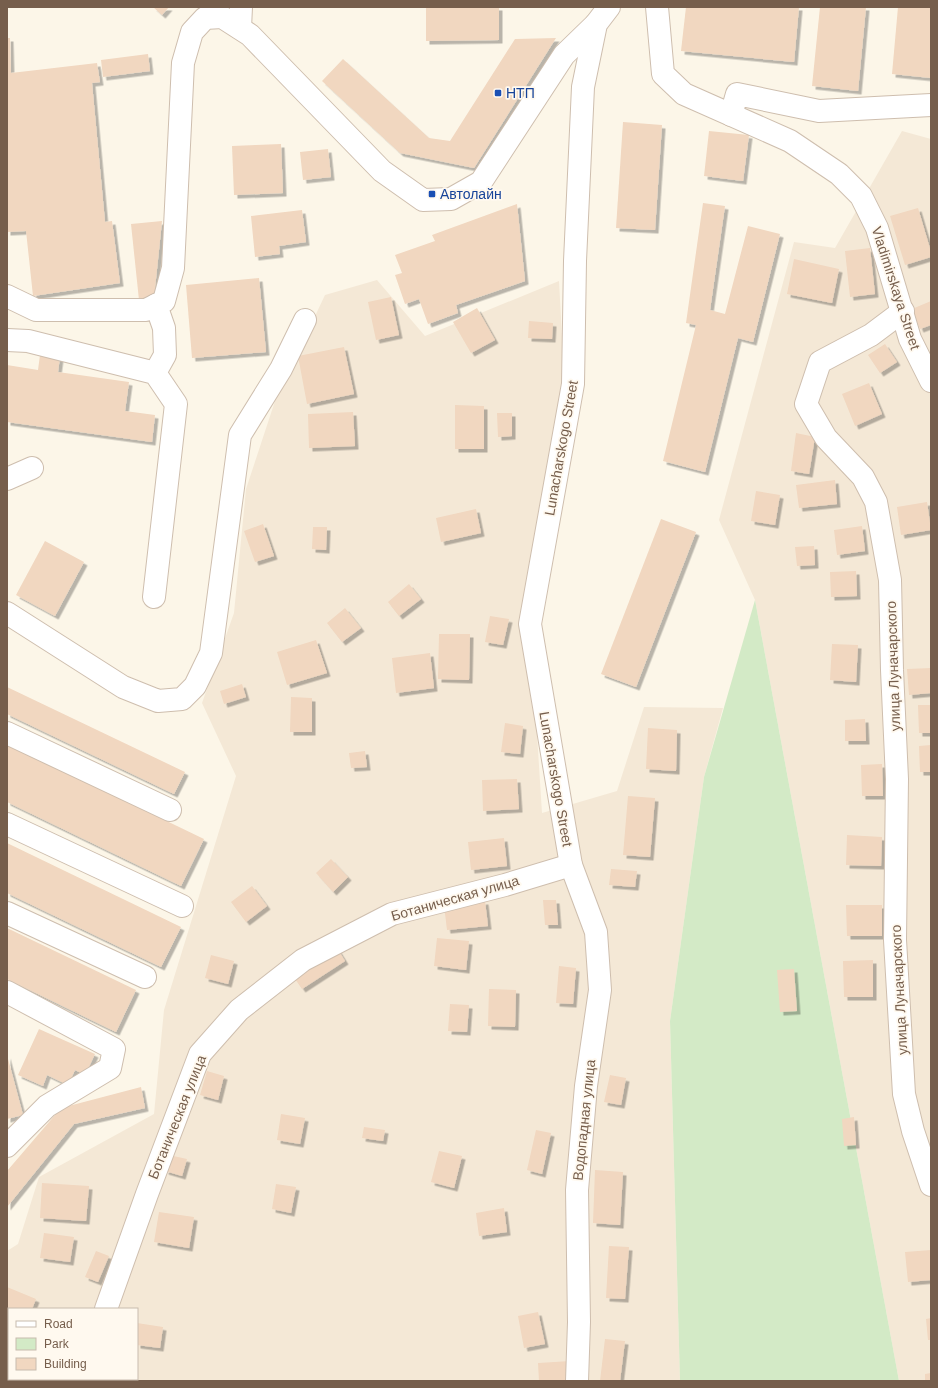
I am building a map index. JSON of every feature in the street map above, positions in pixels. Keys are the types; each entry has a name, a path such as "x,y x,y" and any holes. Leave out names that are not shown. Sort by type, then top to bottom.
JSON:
{"street":[{"name":"Lunacharskogo Street","path":"571,865 530,624 573,384 575,261 583,87 596,24 609,7"},
{"name":"Vladimirskaya Street","path":"657,7 663,74 684,94 790,141 839,174 861,196 877,228 903,311 910,339 931,381"},
{"path":"7,296 36,310 146,310 164,301 173,268 183,63 192,32 205,18 222,16 241,18 250,35 382,171 424,200 451,199 481,182 564,55 596,24"},
{"path":"731,115 738,94 820,111 931,105"},
{"path":"155,373 165,355 164,328 156,305"},
{"name":"улица Луначарского","path":"903,311 871,335 820,362 806,404 826,438 863,477 876,502 890,580 897,779 895,940 904,1094 913,1131 931,1185"},
{"path":"7,613 123,687 158,701 182,699 195,686 211,653 240,435 281,369 306,320"},
{"path":"7,340 28,341 155,373 176,404 154,597"},
{"path":"7,479 32,468"},
{"path":"7,733 170,810"},
{"path":"7,824 182,906"},
{"name":"Ботаническая улица","path":"106,1308 146,1194 200,1054 239,1010 303,960 392,914 505,885 571,865"},
{"name":"Водопадная улица","path":"571,865 596,932 600,990 586,1086 577,1190 579,1322 577,1381"},
{"path":"7,913 145,978"},
{"path":"7,992 114,1049 110,1068 47,1106 7,1146"}],"shaded area":[{"path":"902,131 931,139 931,1381 899,1381 755,600 719,520 794,242 835,248"},
{"path":"377,280 425,336 559,281 565,392 530,624 542,813 617,791 644,707 723,708 704,777 670,1021 680,1381 7,1381 7,1251 18,1244 39,1177 154,1114 164,1010 236,776 202,703 234,613 246,489 275,401 325,295"}],"green space":[{"path":"755,600 899,1381 680,1381 670,1021 704,777"}],"building":[{"path":"153,7 169,7 162,15"},
{"path":"426,7 499,7 499,40 426,41"},
{"path":"686,7 799,7 794,62 681,51"},
{"path":"820,7 866,7 858,91 812,86"},
{"path":"898,7 931,7 931,78 892,74"},
{"path":"7,38 10,38 11,73 97,63 100,82 92,83 105,222 112,221 120,283 33,296 26,231 7,232"},
{"path":"556,38 474,168 400,153 322,81 343,59 429,138 450,141 515,39"},
{"path":"148,54 150,71 103,77 101,60"},
{"path":"623,122 662,125 655,230 616,228"},
{"path":"709,131 749,135 743,181 704,176"},
{"path":"281,144 283,193 234,195 232,146"},
{"path":"328,149 331,177 303,180 300,152"},
{"path":"703,203 725,206 710,310 725,314 748,226 780,234 753,342 738,338 705,472 663,461 696,325 686,323"},
{"path":"517,204 525,281 456,305 458,313 428,324 419,299 405,304 395,275 402,273 395,255 435,241 432,235"},
{"path":"918,208 931,252 931,257 905,265 890,216"},
{"path":"302,210 306,242 279,246 280,254 255,257 251,216"},
{"path":"162,221 154,298 139,300 131,224"},
{"path":"870,248 875,294 850,297 845,251"},
{"path":"794,259 839,269 832,303 787,294"},
{"path":"259,278 266,352 192,358 186,285"},
{"path":"391,297 399,335 376,340 368,302"},
{"path":"931,301 931,325 920,329 912,309"},
{"path":"477,308 495,340 471,353 453,322"},
{"path":"529,321 553,323 552,339 528,338"},
{"path":"885,344 897,362 880,373 868,355"},
{"path":"344,347 354,394 307,404 298,356"},
{"path":"40,355 60,357 58,372 129,382 125,411 155,415 152,442 7,422 7,365 38,370"},
{"path":"869,383 882,414 855,426 842,394"},
{"path":"455,405 484,406 484,449 455,449"},
{"path":"353,412 355,446 309,448 308,414"},
{"path":"497,413 512,413 512,436 498,437"},
{"path":"796,433 815,437 809,474 791,471"},
{"path":"835,480 837,504 799,508 796,485"},
{"path":"756,491 780,495 775,525 751,521"},
{"path":"927,502 931,530 901,535 897,507"},
{"path":"476,509 481,533 441,542 436,518"},
{"path":"661,519 696,532 636,687 601,674"},
{"path":"263,524 274,556 255,562 244,531"},
{"path":"862,526 865,551 837,555 834,530"},
{"path":"313,527 327,527 326,550 312,549"},
{"path":"45,541 84,562 55,616 16,595"},
{"path":"814,546 815,565 797,566 795,547"},
{"path":"856,571 857,596 831,597 830,572"},
{"path":"409,584 421,599 399,616 388,602"},
{"path":"345,608 361,628 342,642 327,623"},
{"path":"490,616 509,619 503,645 485,642"},
{"path":"439,634 470,634 469,680 438,679"},
{"path":"316,640 327,673 287,685 277,652"},
{"path":"832,644 858,645 856,682 830,680"},
{"path":"430,653 434,688 396,693 392,658"},
{"path":"931,668 931,693 909,695 907,669"},
{"path":"242,684 246,697 224,704 220,691"},
{"path":"7,687 185,772 174,794 7,714"},
{"path":"291,697 312,698 312,732 290,732"},
{"path":"918,705 931,705 931,733 919,733"},
{"path":"865,719 866,741 845,741 845,720"},
{"path":"505,723 523,726 520,754 501,752"},
{"path":"648,728 677,730 676,771 646,769"},
{"path":"7,744 204,839 181,886 7,802"},
{"path":"931,745 931,772 920,772 919,746"},
{"path":"365,751 367,767 351,768 349,753"},
{"path":"882,764 883,796 862,796 861,765"},
{"path":"517,779 519,809 483,811 482,780"},
{"path":"628,796 655,798 650,857 623,855"},
{"path":"847,835 882,837 881,866 846,865"},
{"path":"504,838 507,866 471,870 468,842"},
{"path":"7,843 181,927 161,967 7,893"},
{"path":"331,859 348,877 333,892 316,873"},
{"path":"611,869 637,871 635,887 609,885"},
{"path":"252,886 267,906 246,922 231,902"},
{"path":"543,900 556,900 558,925 545,925"},
{"path":"485,901 488,926 447,930 444,905"},
{"path":"846,905 882,905 882,936 847,936"},
{"path":"7,928 136,990 116,1032 7,979"},
{"path":"437,938 469,941 466,970 434,966"},
{"path":"337,948 345,961 302,989 293,976"},
{"path":"211,955 234,961 228,984 205,978"},
{"path":"873,960 873,997 844,997 843,961"},
{"path":"559,966 576,968 573,1004 556,1003"},
{"path":"794,969 797,1011 780,1012 777,970"},
{"path":"489,989 516,990 515,1027 488,1026"},
{"path":"450,1004 469,1005 467,1032 448,1031"},
{"path":"39,1029 95,1054 85,1075 75,1070 68,1085 47,1075 43,1086 18,1075"},
{"path":"7,1055 23,1115 7,1119"},
{"path":"207,1071 224,1076 218,1100 200,1095"},
{"path":"610,1075 626,1078 621,1105 604,1102"},
{"path":"141,1087 145,1108 74,1124 7,1207 7,1171 61,1108"},
{"path":"281,1114 305,1118 300,1144 277,1140"},
{"path":"854,1117 856,1145 844,1146 842,1119"},
{"path":"364,1127 385,1130 383,1141 362,1138"},
{"path":"536,1130 551,1133 542,1174 527,1170"},
{"path":"439,1151 462,1156 454,1188 431,1182"},
{"path":"169,1155 187,1159 182,1176 165,1171"},
{"path":"595,1170 623,1172 620,1225 593,1223"},
{"path":"42,1183 89,1186 86,1221 40,1218"},
{"path":"276,1184 296,1187 291,1213 272,1209"},
{"path":"504,1208 507,1232 479,1236 476,1213"},
{"path":"159,1212 194,1217 189,1248 154,1242"},
{"path":"44,1233 74,1237 70,1262 40,1258"},
{"path":"609,1246 629,1247 625,1299 606,1298"},
{"path":"931,1250 931,1280 908,1282 905,1252"},
{"path":"96,1251 109,1256 98,1282 85,1277"},
{"path":"7,1287 36,1299 32,1308 8,1308 7,1311"},
{"path":"538,1312 545,1344 524,1348 518,1316"},
{"path":"931,1318 931,1340 928,1340 926,1319"},
{"path":"138,1323 163,1327 160,1348 138,1345"},
{"path":"605,1339 625,1341 620,1381 600,1381"},
{"path":"570,1361 571,1381 539,1381 538,1363"},
{"path":"931,1373 931,1381 925,1381 925,1374"}],"place":[{"name":"НТП","path":"498,93"},
{"name":"Автолайн","path":"432,194"}]}
